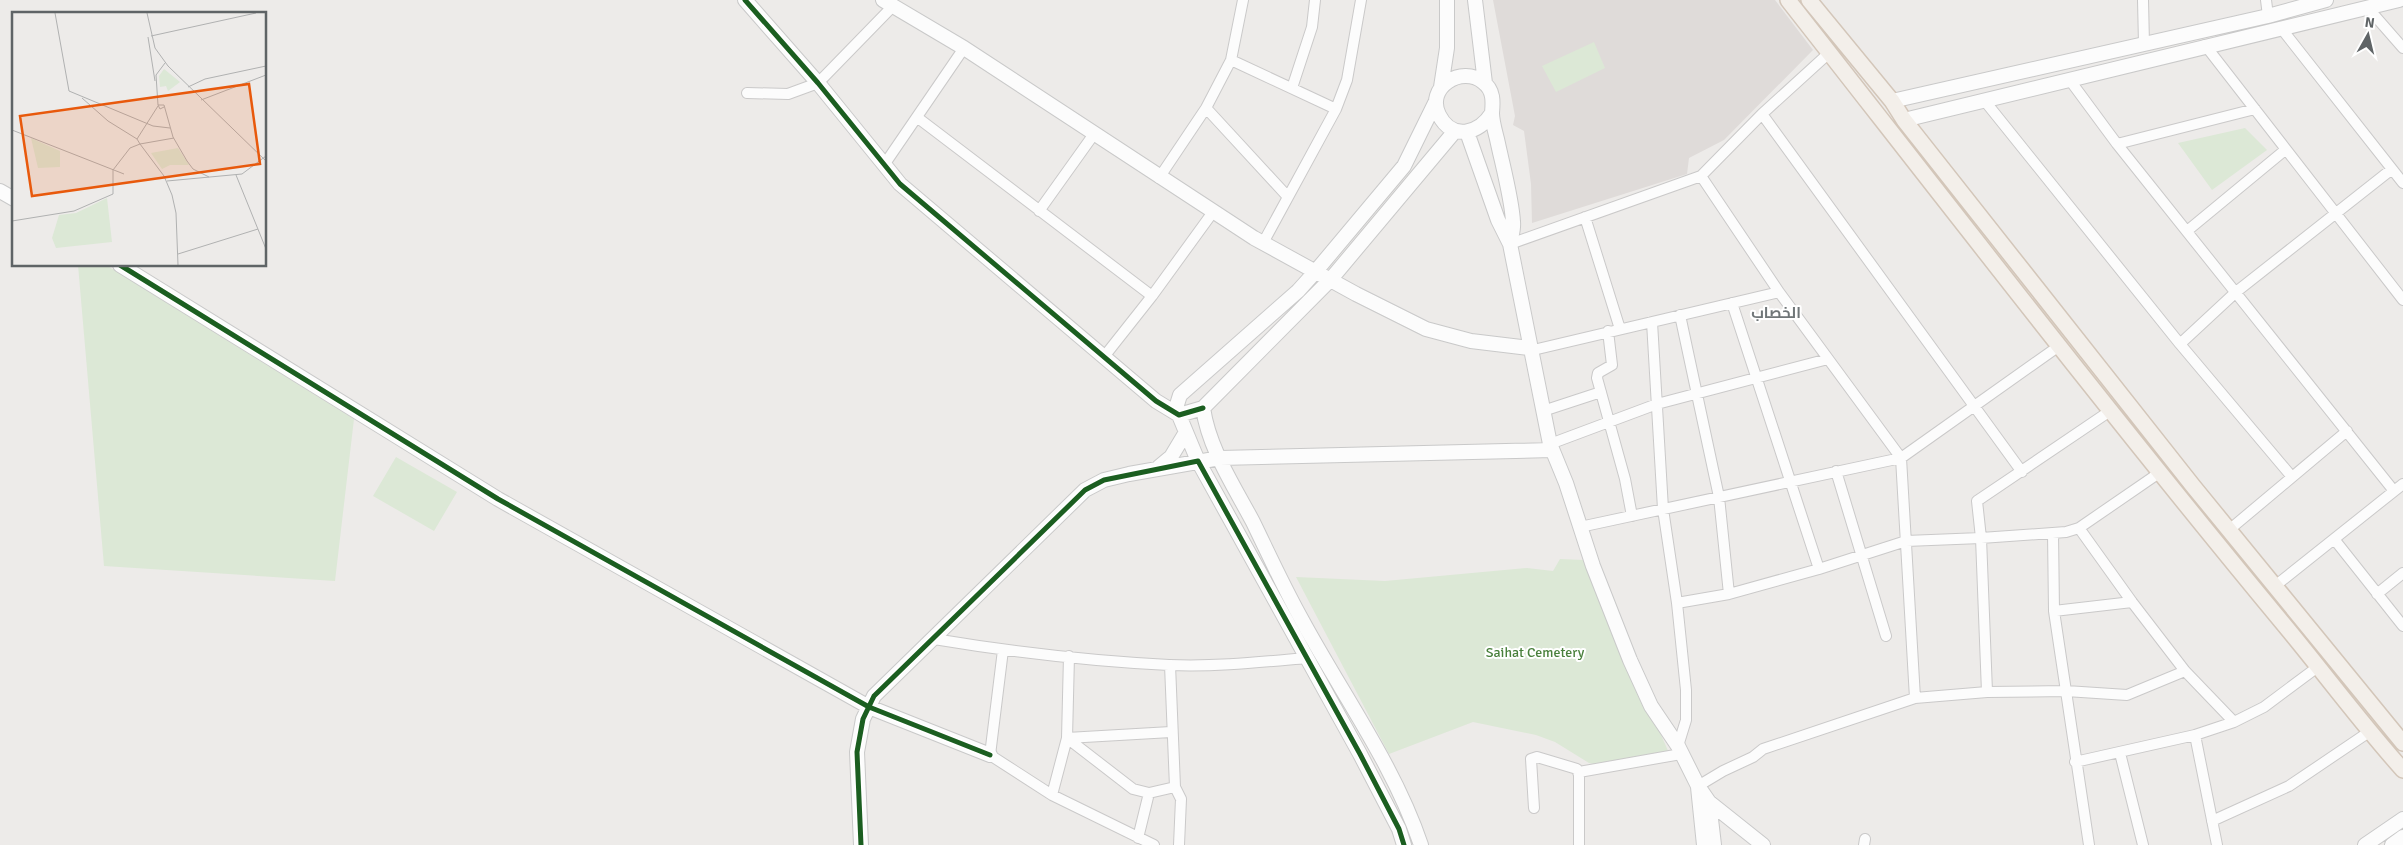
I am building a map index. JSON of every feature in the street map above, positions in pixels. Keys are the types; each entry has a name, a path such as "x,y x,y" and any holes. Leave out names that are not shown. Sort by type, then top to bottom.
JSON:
{"main road":[{"path":"1788,0 2159,473 2319,666 2369,732 2403,770"},
{"path":"1809,0 1892,102 1904,120 2229,530 2403,743"}],"street":[{"path":"745,0 818,83 900,184 1103,358 1156,401 1179,415 1203,408 1331,279 1461,132 1485,124 1492,113"},
{"path":"1159,178 1206,108 1231,60 1243,0"},
{"path":"1292,88 1312,27 1315,0"},
{"path":"1263,243 1336,109 1347,80 1361,0"},
{"path":"1404,845 1399,829 1360,754 1198,461 1176,408 1180,395 1298,291 1404,166 1442,87 1447,48 1447,0"},
{"path":"1475,0 1485,83 1493,98 1492,113 1514,222 1510,244"},
{"path":"2144,0 2144,44"},
{"path":"2266,0 2268,16"},
{"path":"1892,102 2268,16 2326,0"},
{"path":"1904,120 2206,45 2399,0"},
{"path":"747,93 788,94 818,83 888,3 964,48 1159,178 1263,243 1356,294 1426,329 1471,340 1529,349 1779,292"},
{"path":"2368,8 2403,48"},
{"path":"2281,28 2403,183"},
{"path":"2206,45 2403,300"},
{"path":"884,165 918,118 964,48"},
{"path":"1510,244 1701,176 1762,114 1829,53"},
{"path":"1231,60 1336,109"},
{"path":"1442,87 1457,76 1471,76 1485,83"},
{"path":"2068,80 2394,491"},
{"path":"1984,100 2180,344 2292,477"},
{"path":"1436,101 1437,112 1443,123 1461,132 1510,244 1529,349 1551,447 1566,483 1593,566 1634,668 1651,706 1709,802 1763,845"},
{"path":"1206,108 1288,198"},
{"path":"2117,144 2254,109"},
{"path":"1762,114 2022,472"},
{"path":"918,118 1152,296"},
{"path":"1039,211 1094,134"},
{"path":"2187,230 2286,150"},
{"path":"2180,344 2236,292 2392,169"},
{"path":"1701,176 1779,292 1902,458 1915,698"},
{"path":"0,191 12,198"},
{"path":"1103,358 1152,296 1213,212"},
{"path":"1585,217 1620,329"},
{"path":"122,266 498,499 868,707 990,755 1052,795 1135,840 1154,845"},
{"path":"1732,303 1819,569"},
{"path":"1680,315 1719,497 1729,594"},
{"path":"1652,322 1663,509 1677,603 1686,690 1686,720 1679,750"},
{"path":"1608,331 1612,362 1609,367 1597,375 1632,516"},
{"path":"1580,527 1902,458 2059,346"},
{"path":"861,845 857,752 862,719 874,696 1085,490 1104,480 1158,468 1220,458 1551,447 1609,420 1657,404 1755,377 1828,360"},
{"path":"1543,411 1601,392"},
{"path":"1203,408 1205,419 1220,458 1301,620 1357,714 1393,781 1421,845"},
{"path":"1987,692 1978,501 2110,411"},
{"path":"1158,468 1171,457 1186,432"},
{"path":"2229,530 2347,432"},
{"path":"1836,471 1886,636"},
{"path":"1677,603 1729,594 1819,569 1906,541 2053,533 2079,528 2159,473"},
{"path":"2275,586 2403,484"},
{"path":"2079,528 2185,671 2234,722"},
{"path":"2053,533 2054,611 2075,762 2089,845"},
{"path":"2334,539 2403,626"},
{"path":"2377,594 2403,573"},
{"path":"2054,611 2132,602"},
{"path":"934,639 1003,650 1170,665 1241,664 1307,658"},
{"path":"990,755 1003,650"},
{"path":"1052,795 1067,738 1069,656"},
{"path":"1170,665 1171,732 1175,787 1181,798 1179,845"},
{"path":"2075,762 2195,735 2234,722 2264,707 2319,666"},
{"path":"1698,786 1723,771 1753,757 1763,749 1915,698 1987,692 2066,691 2127,695 2185,671"},
{"path":"1067,738 1171,732"},
{"path":"2212,821 2289,786 2369,732"},
{"path":"2195,735 2217,845"},
{"path":"1067,738 1133,789 1149,793 1175,787"},
{"path":"1578,772 1679,750"},
{"path":"2120,753 2143,845"},
{"path":"1534,808 1530,763 1533,757 1573,767 1578,772 1579,845"},
{"path":"1698,786 1704,845"},
{"path":"1135,840 1149,793"},
{"path":"1709,802 1714,845"},
{"path":"2366,845 2403,819"},
{"path":"2392,845 2403,837"}],"shaded area":[{"path":"1493,0 1775,0 1813,50 1724,140 1689,158 1687,174 1532,223 1531,184 1524,131 1513,125 1515,116"}],"green space":[{"path":"1594,42 1605,68 1556,92 1542,66"},
{"path":"2245,128 2267,150 2212,190 2178,143"},
{"path":"78,266 108,266 354,419 335,581 104,566"},
{"path":"396,457 457,492 434,531 373,496"},
{"name":"Saihat Cemetery","path":"1560,559 1584,560 1669,753 1602,766 1589,763 1555,742 1536,735 1473,722 1389,754 1296,577 1385,581 1527,568 1553,571"}],"cycle path":[{"path":"745,0 818,83 900,184 1156,401 1179,415 1203,408"},
{"path":"122,266 498,499 869,707 990,755"},
{"path":"861,845 857,752 863,719 874,696 1085,490 1104,480 1198,461 1360,754 1399,829 1404,845"}],"district":[{"name":"الخصاب","path":"1776,313"}]}
